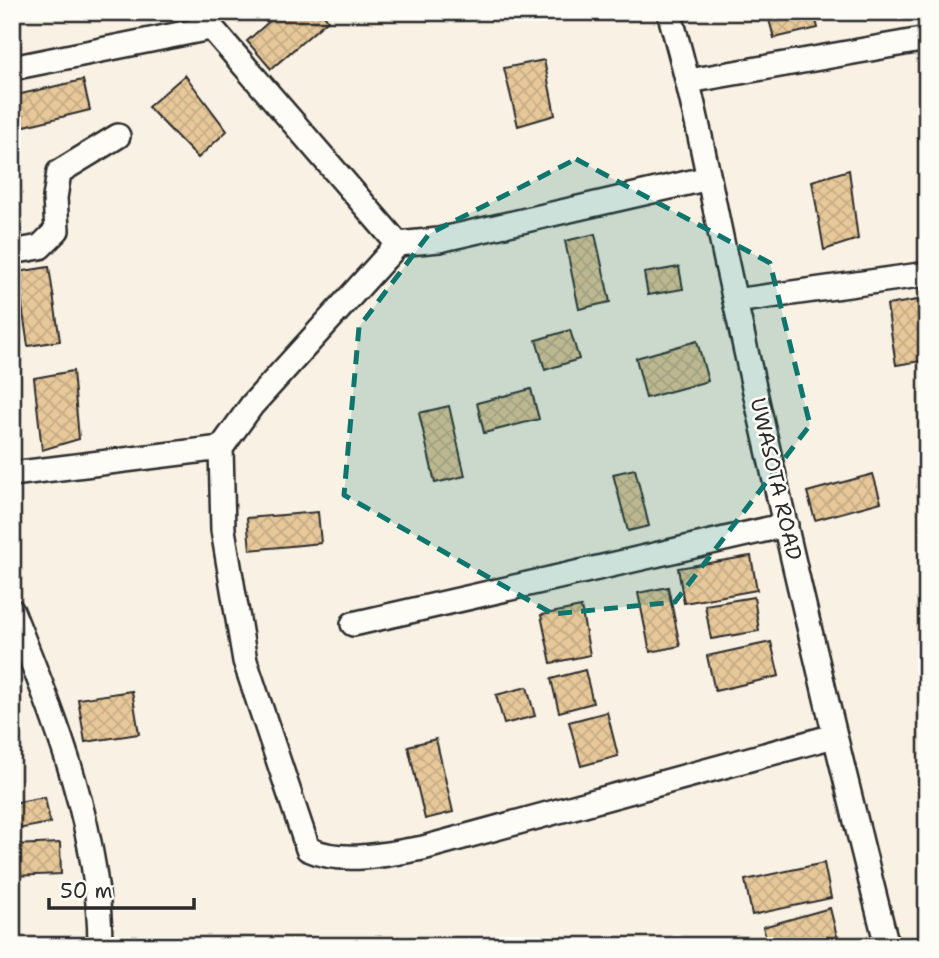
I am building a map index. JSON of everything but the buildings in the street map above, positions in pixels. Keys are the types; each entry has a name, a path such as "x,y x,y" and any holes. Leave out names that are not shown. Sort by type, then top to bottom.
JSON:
{"street":[{"name":"UWASOTA ROAD","path":"669,12 689,81 735,302 834,736 887,946"},
{"path":"12,68 204,20 398,244"},
{"path":"689,81 927,39"},
{"path":"12,252 40,247 57,230 55,198 59,172 118,136"},
{"path":"709,178 439,240 398,244 252,405 220,448 223,530 245,661 308,849 319,854 364,857 424,848 834,736"},
{"path":"735,302 927,274"},
{"path":"12,474 220,448"},
{"path":"353,624 786,525"},
{"path":"12,611 42,685 91,841 100,896 100,946"}],"highlighted area":[{"path":"576,159 770,263 810,425 675,602 553,614 344,495 359,327 429,234"}]}
